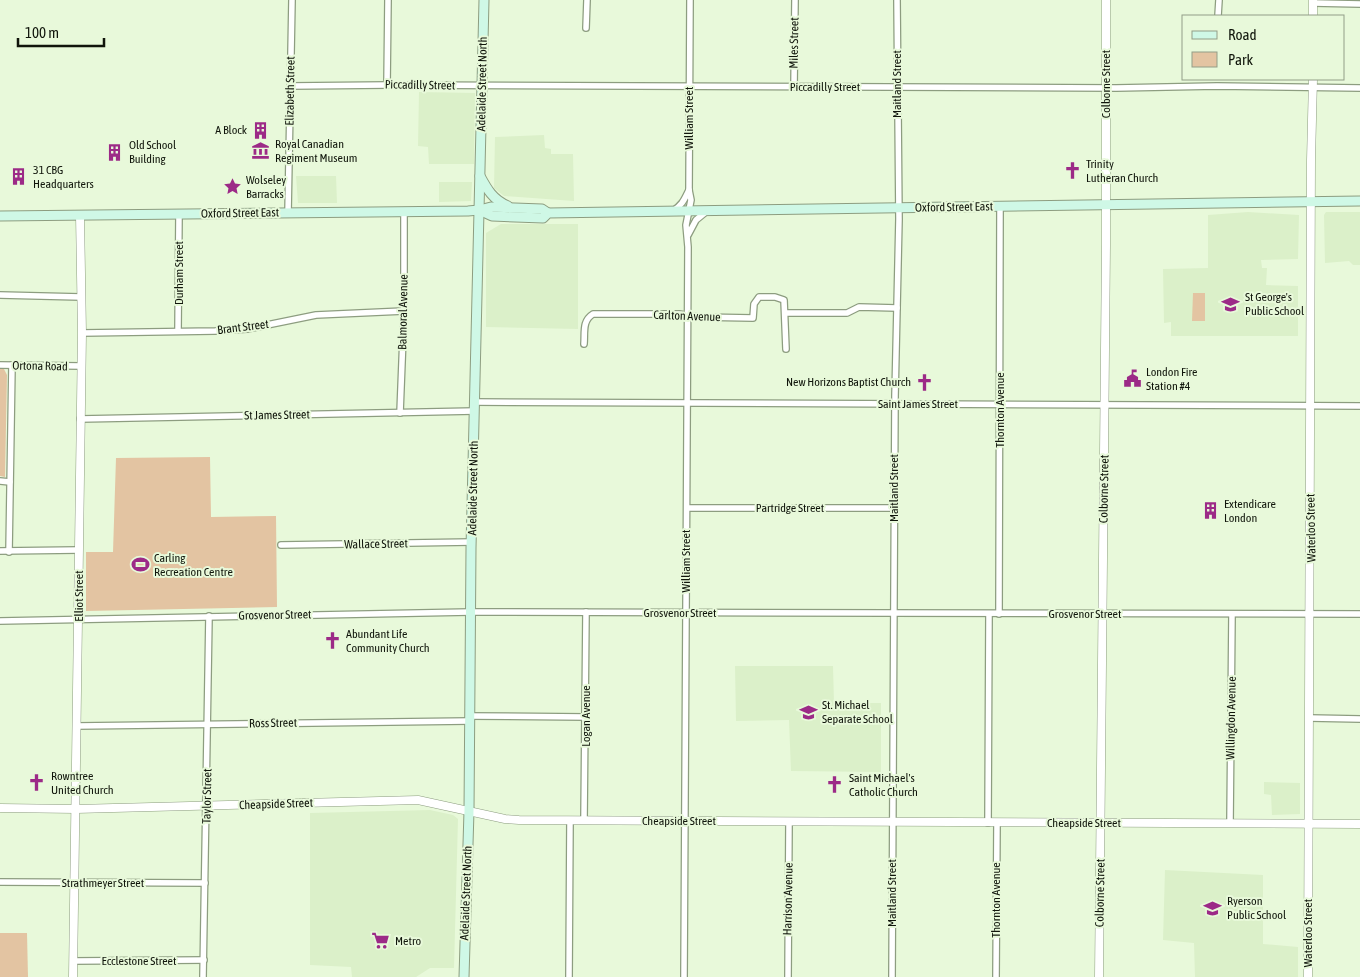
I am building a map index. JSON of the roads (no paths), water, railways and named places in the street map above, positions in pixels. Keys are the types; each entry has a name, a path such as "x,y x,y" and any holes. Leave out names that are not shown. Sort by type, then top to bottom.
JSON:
{"main road":[{"name":"Adelaide Street North","path":"464,977 469,811 470,612 484,0"},
{"path":"480,176 491,195 502,204 512,208"},
{"name":"Oxford Street East","path":"0,216 479,210 491,207 542,209 548,213 689,212 1360,201"},
{"name":"Oxford Street East","path":"479,210 492,216 543,218 548,213"}],"street":[{"name":"Elizabeth Street","path":"288,212 292,0"},
{"path":"388,0 388,85"},
{"path":"586,0 586,28"},
{"name":"William Street","path":"684,977 688,316 688,235 686,225 691,200 689,190 690,0"},
{"name":"Miles Street","path":"794,87 795,0"},
{"name":"Maitland Street","path":"892,977 894,404 898,208 897,0"},
{"name":"Colborne Street","path":"1099,977 1102,823 1106,0"},
{"path":"1218,15 1219,0"},
{"path":"1313,15 1313,2 1360,4"},
{"path":"1217,80 1217,86"},
{"name":"Piccadilly Street","path":"291,86 1106,88 1313,83 1360,88"},
{"name":"Waterloo Street","path":"1308,977 1313,83"},
{"path":"671,212 687,198 689,190"},
{"name":"Thornton Avenue","path":"999,614 1000,206"},
{"name":"Balmoral Avenue","path":"400,413 404,312 404,211"},
{"path":"688,235 696,220 707,211"},
{"name":"Durham Street","path":"178,331 179,214"},
{"name":"Elliot Street","path":"73,977 82,333 80,216"},
{"path":"0,295 81,296"},
{"name":"Carlton Avenue","path":"584,344 585,324 588,317 593,314 753,318 754,304 759,297 775,297 784,300 786,313"},
{"path":"786,349 786,313 847,313 859,307 896,308"},
{"name":"Brant Street","path":"82,333 247,329 316,315 404,312"},
{"name":"Ortona Road","path":"0,365 81,366"},
{"path":"9,552 12,365"},
{"name":"Saint James Street","path":"475,402 1360,406"},
{"name":"St James Street","path":"80,419 475,412"},
{"path":"0,481 10,482"},
{"name":"Partridge Street","path":"687,508 894,508"},
{"name":"Wallace Street","path":"281,545 472,542"},
{"path":"0,551 78,550"},
{"name":"Grosvenor Street","path":"0,620 470,612 1360,614"},
{"name":"Logan Avenue","path":"584,820 586,612"},
{"path":"988,823 989,614"},
{"name":"Willingdon Avenue","path":"1230,823 1232,614"},
{"name":"Taylor Street","path":"203,977 209,616"},
{"name":"Ross Street","path":"77,726 586,717"},
{"path":"1310,718 1360,719"},
{"name":"Cheapside Street","path":"0,808 76,809 418,800 505,819 1360,824"},
{"path":"569,977 570,820"},
{"name":"Harrison Avenue","path":"788,977 789,822"},
{"name":"Thornton Avenue","path":"996,977 997,823"},
{"name":"Strathmeyer Street","path":"0,882 205,883"},
{"name":"Ecclestone Street","path":"73,961 204,960"}],"place":[{"name":"A Block","path":"261,130"},
{"name":"Royal Canadian Regiment Museum","path":"261,151"},
{"name":"Old School Building","path":"115,152"},
{"name":"Trinity Lutheran Church","path":"1072,171"},
{"name":"31 CBG Headquarters","path":"19,177"},
{"name":"Wolseley Barracks","path":"232,187"},
{"name":"St George's Public School","path":"1231,304"},
{"name":"London Fire Station #4","path":"1132,379"},
{"name":"New Horizons Baptist Church","path":"925,382"},
{"name":"Extendicare London","path":"1210,511"},
{"name":"Carling Recreation Centre","path":"140,565"},
{"name":"Abundant Life Community Church","path":"332,641"},
{"name":"St. Michael Separate School","path":"808,712"},
{"name":"Rowntree United Church","path":"37,783"},
{"name":"Saint Michael's Catholic Church","path":"835,785"},
{"name":"Ryerson Public School","path":"1213,908"},
{"name":"Metro","path":"381,941"}]}
